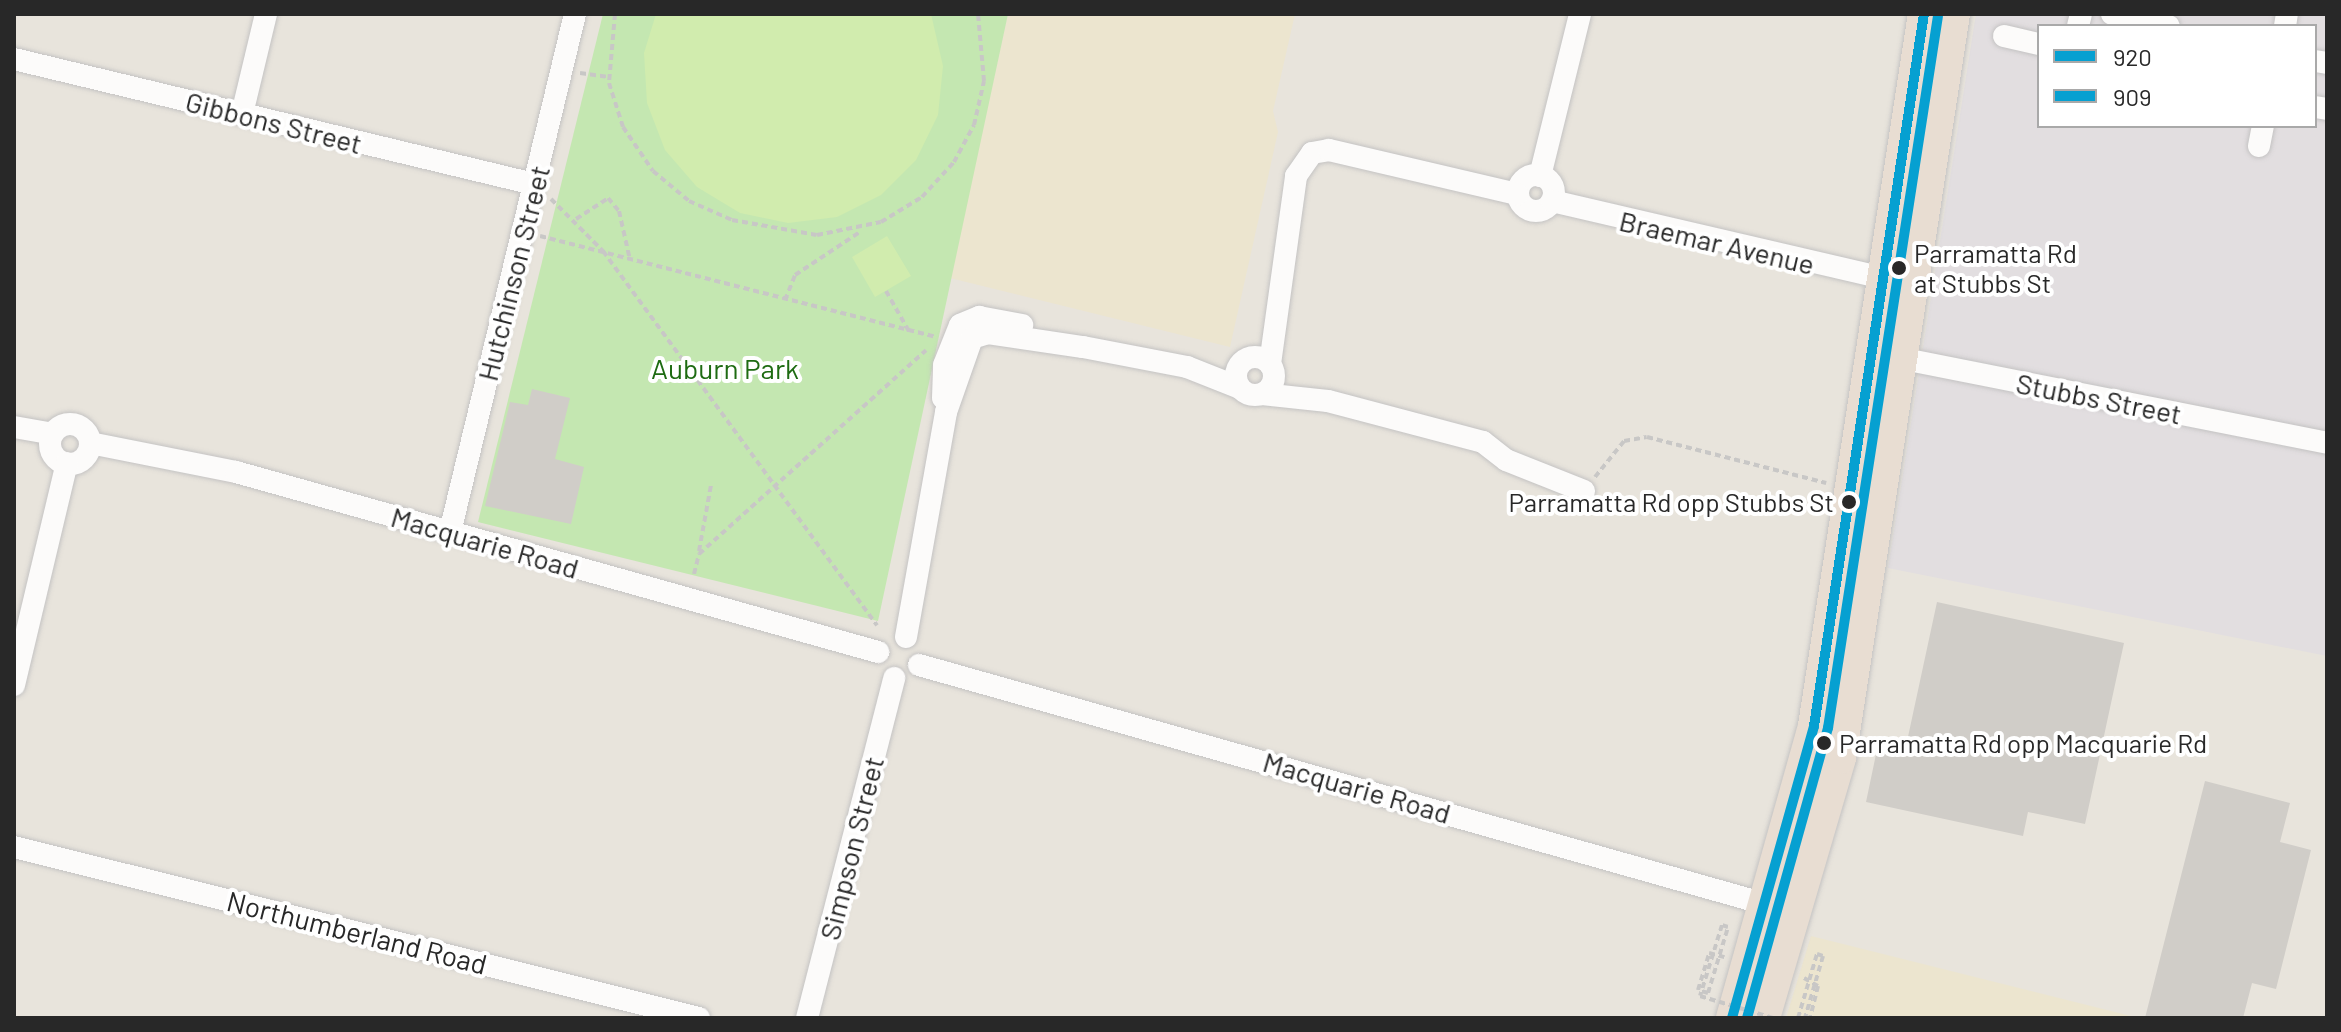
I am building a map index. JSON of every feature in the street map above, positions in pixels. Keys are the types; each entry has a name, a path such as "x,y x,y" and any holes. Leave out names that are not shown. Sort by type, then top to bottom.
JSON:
{"highway":[{"path":"1764,1018 1780,909 1814,726 1924,14"},
{"path":"1732,1018 1780,909 1840,758 1954,14"}],"street":[{"path":"242,114 266,14"},
{"name":"Hutchinson Street","path":"450,532 575,14"},
{"path":"1540,176 1580,14"},
{"path":"2122,19 2156,24"},
{"path":"2004,36 2037,44"},
{"name":"Gibbons Street","path":"14,59 534,184"},
{"path":"1187,367 1240,388 1259,371 1299,164 1312,153 1329,150 1517,194 1535,212 1552,201 1552,186 1540,176"},
{"path":"1517,194 1524,179 1540,176"},
{"name":"Braemar Avenue","path":"1552,201 1882,278"},
{"path":"906,637 946,412 954,338 988,333 1187,367 1259,371 1328,401 1483,442 1506,460 1584,491"},
{"name":"Stubbs Street","path":"1870,353 2327,443"},
{"path":"14,427 52,434 74,424 90,443 83,459 67,463 52,453 52,434"},
{"name":"Macquarie Road","path":"90,443 236,472 878,652"},
{"path":"14,685 67,463"},
{"path":"906,637 917,645 919,665 894,678 882,670 878,652 887,639 906,637"},
{"name":"Macquarie Road","path":"919,665 1780,909"},
{"name":"Simpson Street","path":"807,1018 894,678"},
{"name":"Northumberland Road","path":"14,847 699,1018"}],"path":[{"path":"615,14 609,77 635,148 689,201 773,230 825,235 865,229"},
{"path":"785,300 795,275 865,229 922,197 966,143 984,73 978,14"},
{"path":"561,70 609,77"},
{"path":"534,184 576,219 603,251 877,625"},
{"path":"576,219 608,198 631,261"},
{"path":"523,232 910,333 954,338"},
{"path":"886,291 910,333"},
{"path":"699,554 954,338"},
{"path":"1584,491 1624,441 1647,437 1833,484"},
{"path":"694,574 711,485"},
{"path":"1740,929 1733,927 1724,958 1709,953 1698,990 1708,993 1728,927 1722,925 1700,996 1773,1018"},
{"path":"1808,1018 1818,986 1803,982 1812,951"},
{"path":"1798,1018 1817,954 1823,956 1808,1018"}],"shaded area":[{"path":"1008,14 1295,14 1273,111 1278,132 1230,347 950,278"},
{"path":"1976,14 2327,14 2327,656 1888,568"},
{"path":"1811,936 2139,1018 1786,1018"}],"green space":[{"name":"Auburn Park","path":"603,14 1008,14 878,621 478,522"},
{"path":"656,14 931,14 943,66 938,115 916,160 881,195 837,217 788,223 740,213 697,187 665,150 647,103 644,53"},
{"path":"887,236 911,276 875,297 852,257"}],"building":[{"path":"532,389 570,398 555,459 584,467 571,524 485,506 510,402 528,405"},
{"path":"1937,602 2124,643 2085,824 2028,812 2023,836 1866,802 1879,740 1906,746"},
{"path":"2205,781 2290,803 2280,842 2311,850 2276,989 2252,983 2243,1018 2145,1018"}],"transit line":[{"name":"920","path":"1732,1018 1814,726 1924,14"},
{"name":"909","path":"1747,1018 1828,728 1938,16"}],"place":[{"name":"Parramatta Rd at Stubbs St","path":"1899,268"},
{"name":"Parramatta Rd opp Stubbs St","path":"1849,502"},
{"name":"Parramatta Rd opp Macquarie Rd","path":"1824,743"}]}
